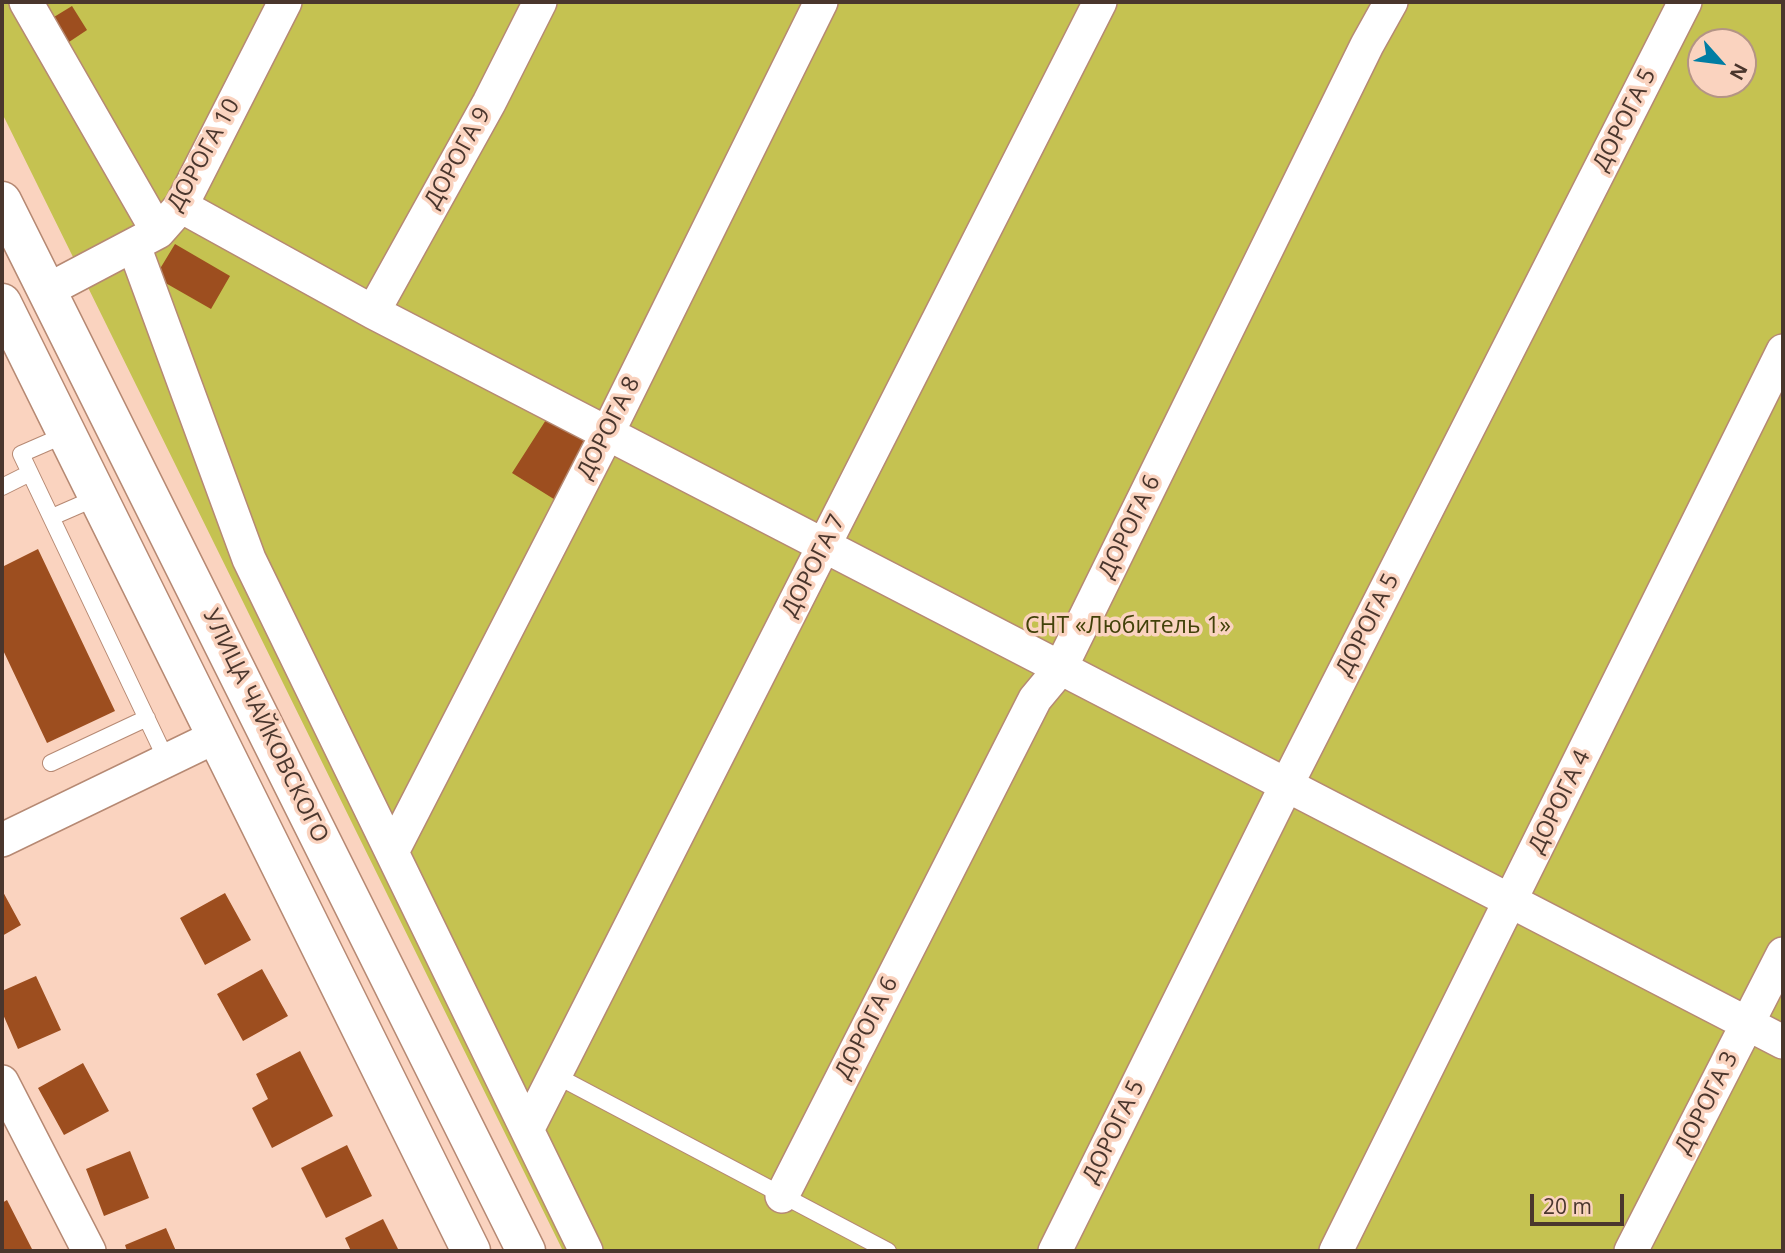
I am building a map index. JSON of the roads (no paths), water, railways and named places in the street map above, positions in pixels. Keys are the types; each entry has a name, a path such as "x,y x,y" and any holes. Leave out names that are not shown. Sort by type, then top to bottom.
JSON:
{"main road":[{"name":"УЛИЦА ЧАЙКОВСКОГО","path":"2,201 526,1251"},
{"name":"УЛИЦА ЧАЙКОВСКОГО","path":"2,303 471,1251"}],"street":[{"path":"26,2 146,239 249,559 586,1251"},
{"name":"ДОРОГА 10","path":"48,290 146,239 181,206 285,2"},
{"name":"ДОРОГА 9","path":"373,312 489,103 540,2"},
{"name":"ДОРОГА 8","path":"392,852 607,433 821,2"},
{"name":"ДОРОГА 7","path":"527,1130 1100,2"},
{"name":"ДОРОГА 6","path":"782,1196 1034,699 1060,669 1367,45 1391,2"},
{"name":"ДОРОГА 5","path":"1055,1251 1286,786 1685,2"},
{"path":"181,206 373,312 1783,1042"},
{"name":"ДОРОГА 4","path":"1336,1251 1783,351"},
{"path":"2,840 217,736"},
{"name":"ДОРОГА 3","path":"1631,1251 1783,954"},
{"path":"2,1082 89,1251"}],"lane":[{"path":"67,434 22,454 167,761"},
{"path":"2,487 30,474"},
{"path":"51,517 99,497"},
{"path":"51,763 147,718"},
{"path":"555,1075 888,1251"}],"park label":[{"name":"СНТ «Любитель 1»","path":"1128,626"}]}
